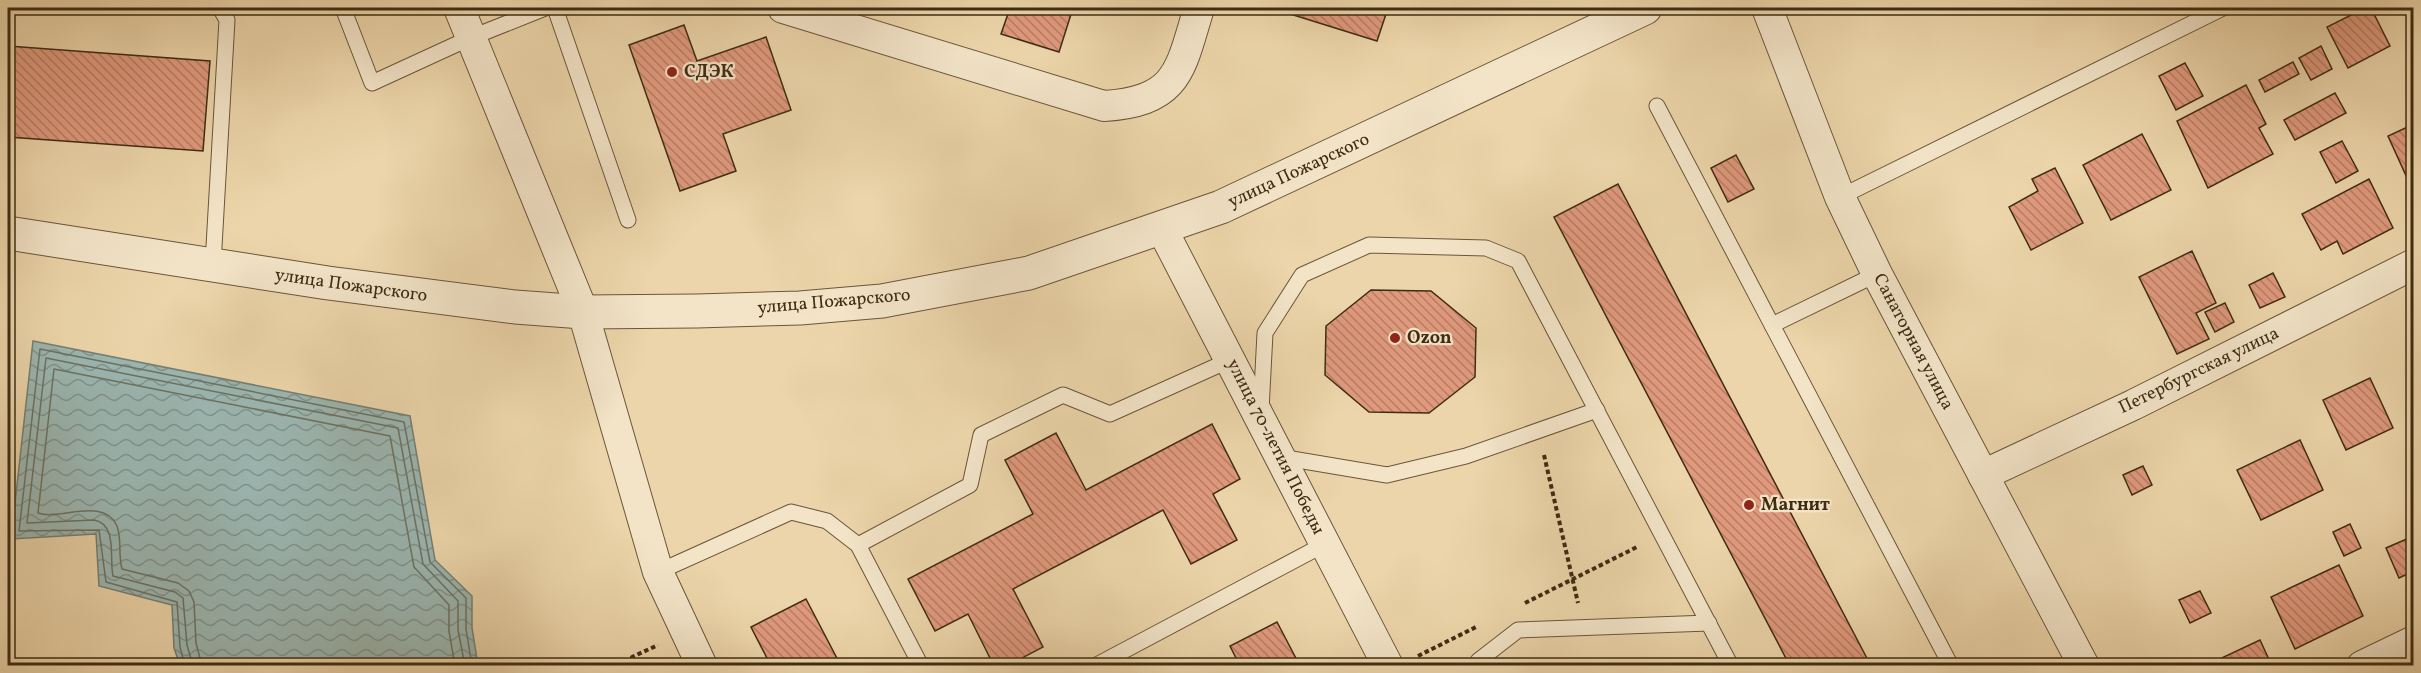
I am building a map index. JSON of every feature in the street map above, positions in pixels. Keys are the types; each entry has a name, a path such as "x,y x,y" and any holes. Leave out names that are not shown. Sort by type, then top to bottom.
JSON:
{"street":[{"path":"459,8 583,312 658,572 702,666"},
{"path":"783,8 1104,106 1126,104 1152,97 1168,85 1181,66 1199,8"},
{"name":"улица Пожарского","path":"8,233 430,297 583,312 788,309 882,302 1029,273 1162,229 1264,187 1645,8"},
{"name":"Санаторная улица","path":"1767,8 1840,197 1877,274 2084,666"},
{"name":"улица 70-летия Победы","path":"1162,229 1325,544 1398,663"},
{"name":"Петербургская улица","path":"1983,475 2133,405 2414,264"},
{"path":"2362,666 2414,641"}],"lane":[{"path":"213,264 227,20 220,8"},
{"path":"343,8 372,83 470,38 545,8"},
{"path":"555,8 628,219"},
{"path":"1840,197 2223,8"},
{"path":"1657,106 1951,666"},
{"path":"1261,420 1264,333 1302,275 1369,244 1486,248 1518,261 1731,666"},
{"path":"1772,325 1877,274"},
{"path":"858,545 970,485 981,435 1063,395 1110,414 1230,360"},
{"path":"1280,457 1387,475 1466,456 1597,410"},
{"path":"658,572 791,512 827,521 858,545 921,666"},
{"path":"1095,666 1325,544"},
{"path":"1478,666 1478,661 1518,630 1709,623"}],"path":[{"path":"1538,430 1583,627"},
{"path":"1521,605 1662,534"},
{"path":"1398,663 1480,625"}],"water":[{"path":"33,341 410,416 435,560 472,596 472,628 478,665 180,665 174,648 172,605 99,586 96,534 11,539"}],"building":[{"path":"1010,8 1073,8 1059,52 1001,34"},
{"path":"1271,8 1388,8 1377,41"},
{"path":"2365,8 2371,8 2390,46 2348,68 2327,27"},
{"path":"684,25 697,61 766,37 791,110 723,134 736,171 680,191 629,45"},
{"path":"8,46 210,61 203,151 8,137"},
{"path":"2321,46 2332,69 2311,80 2299,58"},
{"path":"2293,62 2299,74 2265,92 2259,80"},
{"path":"2185,63 2203,96 2176,110 2159,76"},
{"path":"2246,85 2266,124 2259,128 2273,154 2208,188 2177,121"},
{"path":"2335,93 2346,113 2295,140 2284,120"},
{"path":"2414,124 2414,190 2413,191 2388,136"},
{"path":"2142,134 2171,190 2111,220 2083,165"},
{"path":"2342,141 2358,171 2336,183 2320,152"},
{"path":"1736,155 1754,189 1728,202 1711,168"},
{"path":"2055,168 2083,223 2031,250 2009,207 2038,191 2032,179"},
{"path":"2369,179 2393,228 2343,254 2337,241 2321,250 2302,214"},
{"path":"1618,184 1871,666 1790,666 1554,217"},
{"path":"2192,251 2216,303 2196,313 2209,339 2177,354 2139,277"},
{"path":"2273,273 2285,297 2260,308 2249,285"},
{"path":"1371,290 1431,291 1476,328 1475,377 1429,413 1369,412 1325,375 1326,326"},
{"path":"2225,303 2234,322 2215,332 2205,312"},
{"path":"2370,378 2393,428 2346,450 2323,400"},
{"path":"1212,424 1240,479 1213,494 1237,540 1191,564 1163,510 1013,589 1043,647 1007,666 994,666 968,614 935,631 908,579 1033,514 1005,460 1056,433 1086,490"},
{"path":"2300,440 2323,490 2261,520 2237,470"},
{"path":"2143,466 2152,485 2132,495 2123,475"},
{"path":"2350,524 2361,548 2344,556 2333,532"},
{"path":"2409,538 2414,548 2414,571 2399,578 2386,548"},
{"path":"2339,565 2363,616 2295,649 2271,597"},
{"path":"2200,591 2211,613 2190,623 2179,600"},
{"path":"806,599 841,666 771,666 751,627"},
{"path":"1277,622 1300,666 1240,666 1230,646"},
{"path":"2260,640 2272,666 2215,666 2213,662"}],"place":[{"name":"СДЭК","path":"672,72"},
{"name":"Ozon","path":"1395,338"},
{"name":"Магнит","path":"1749,505"}]}
